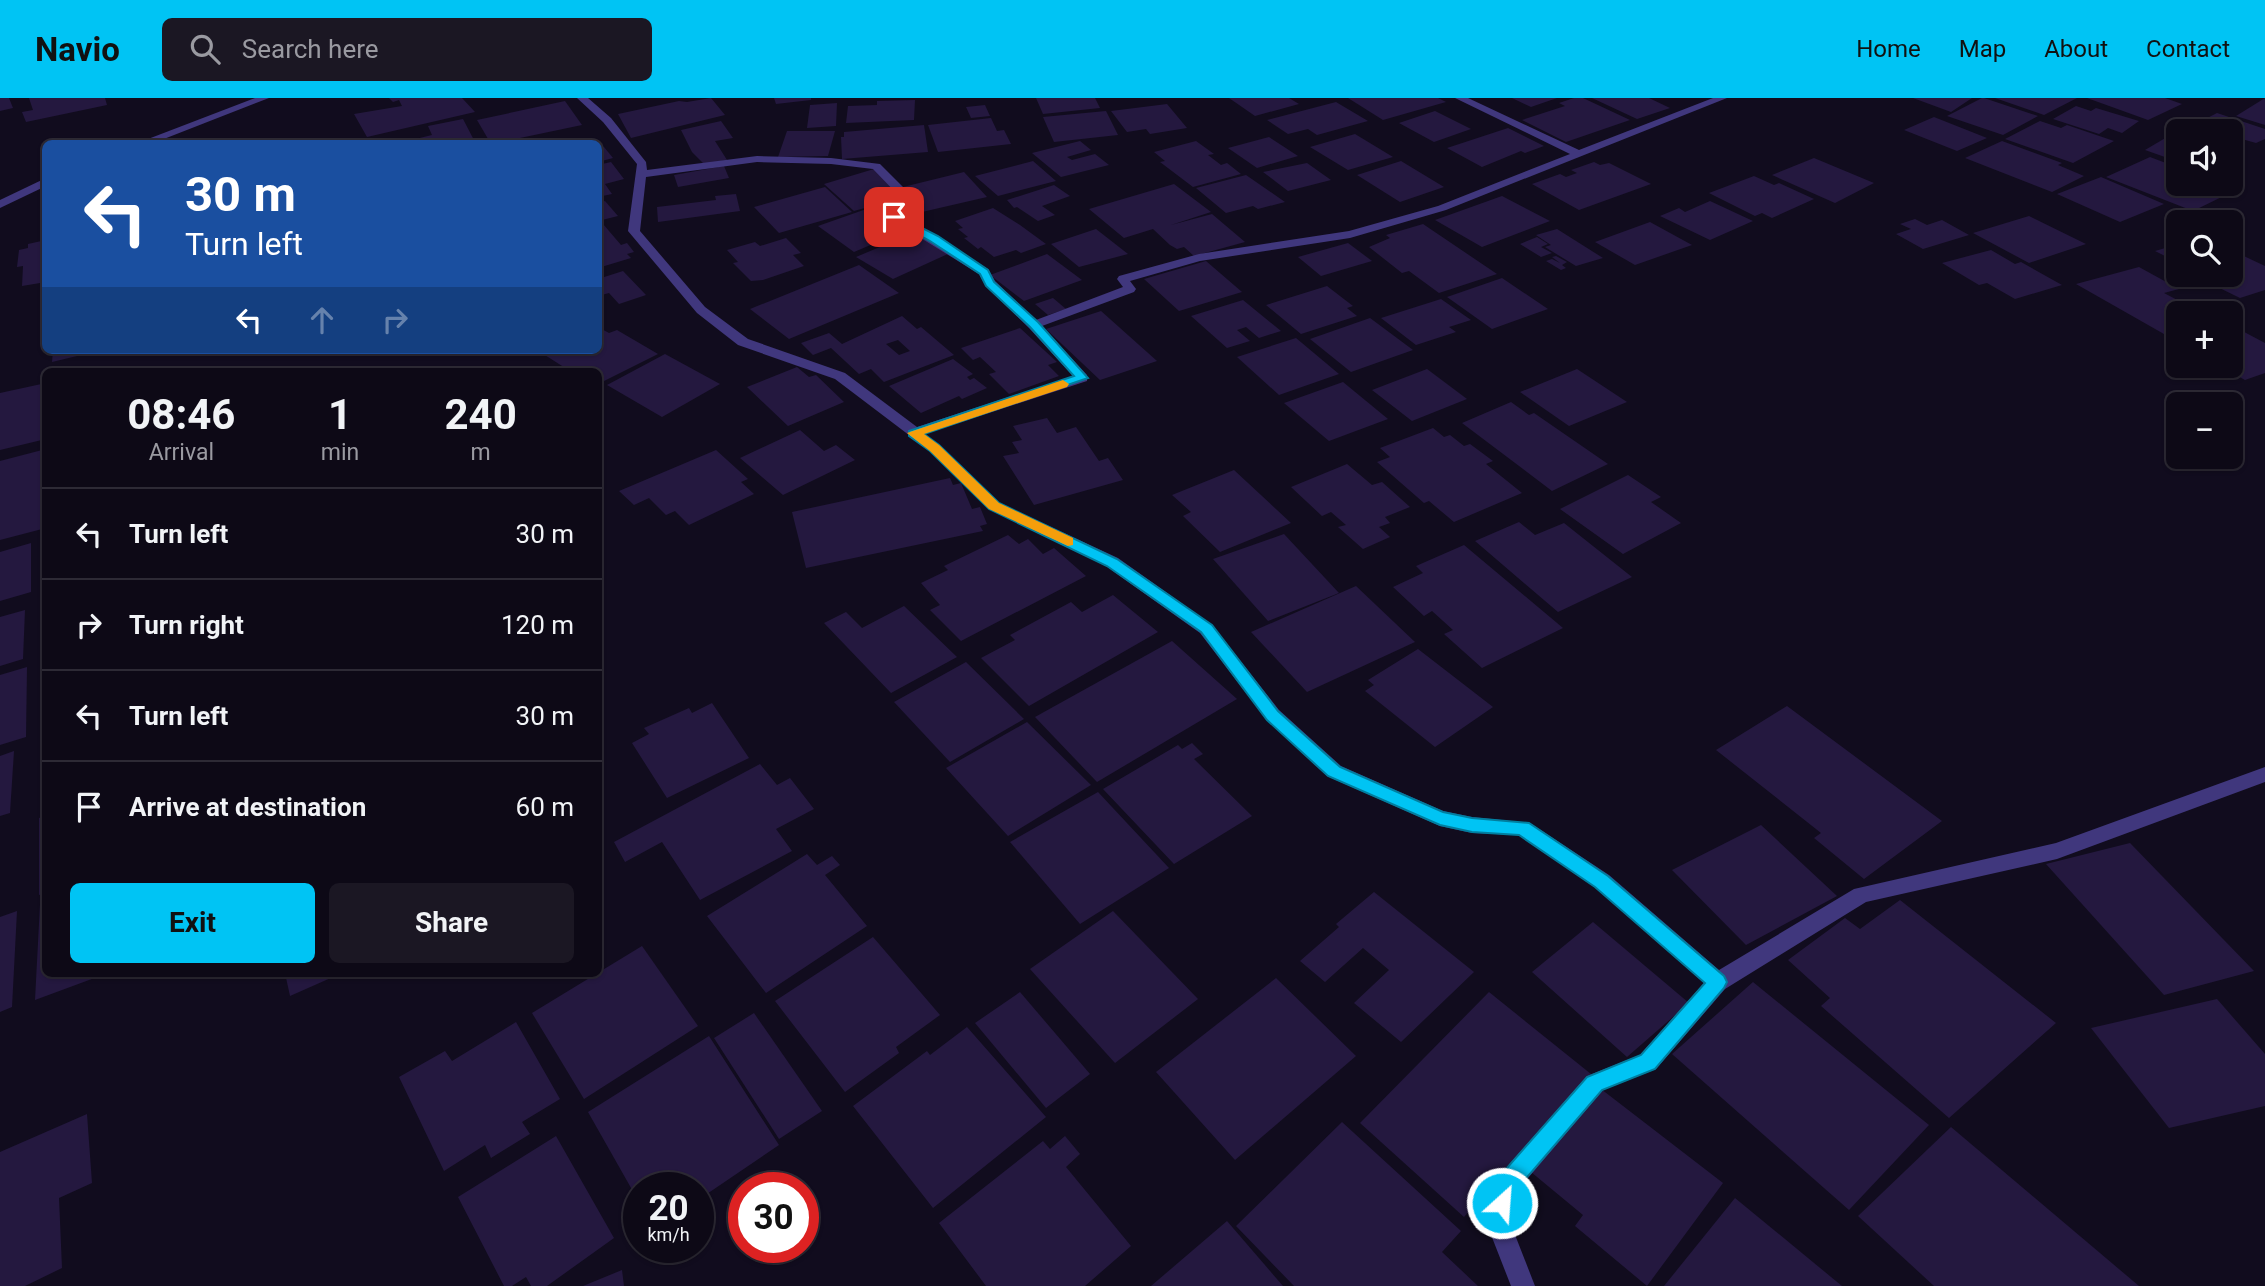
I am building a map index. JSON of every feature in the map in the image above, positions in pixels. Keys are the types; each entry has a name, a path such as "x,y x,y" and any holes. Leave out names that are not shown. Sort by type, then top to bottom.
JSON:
{"street":[{"path":"151,140 264,98"},
{"path":"582,98 607,120 642,164 634,231 701,310 743,342 840,376 935,448 994,506 1112,562 1206,629 1273,715 1334,771 1440,818 1472,825 1522,828 1602,881 1718,982"},
{"path":"1460,98 1578,154"},
{"path":"1034,325 1130,289 1123,279 1199,258 1350,234 1442,208 1722,98"},
{"path":"641,174 757,159 831,161 876,166 907,197 895,205 894,217 984,272 990,283 1034,325 1082,378 914,433"},
{"path":"0,205 42,183"},
{"path":"1523,1286 1498,1222 1506,1185 1594,1083 1648,1062 1718,982 1861,895 2057,851 2265,774"}],"building":[{"path":"0,98 9,98 13,108 0,111"},
{"path":"29,98 105,98 107,105 26,122 22,112 33,110"},
{"path":"389,98 462,98 475,112 367,137 354,114 402,106 399,100 393,102"},
{"path":"711,98 725,115 631,138 618,114 679,101"},
{"path":"774,98 811,98 811,100 776,104"},
{"path":"1036,98 1095,98 1100,108 1043,114"},
{"path":"1229,98 1289,98 1299,104 1255,116"},
{"path":"1348,98 1438,98 1446,102 1383,120"},
{"path":"1512,98 1557,98 1531,107"},
{"path":"1583,98 1630,120 1566,142 1522,120 1565,106 1559,103"},
{"path":"1592,98 1649,98 1670,108 1637,119"},
{"path":"1913,98 1972,98 1951,112"},
{"path":"1982,98 2038,116 2003,135 1947,116"},
{"path":"1995,98 2077,98 2044,115"},
{"path":"2087,98 2165,98 2182,104 2148,120"},
{"path":"2265,98 2265,125 2236,116"},
{"path":"915,100 914,120 846,123 848,106 877,105 877,101"},
{"path":"565,101 582,125 510,140 489,140 477,120"},
{"path":"1336,102 1368,121 1317,135 1308,129 1288,134 1267,120"},
{"path":"837,103 836,126 807,128 810,105"},
{"path":"1167,104 1187,128 1150,134 1146,129 1127,132 1111,111"},
{"path":"985,105 990,116 971,118 966,107"},
{"path":"2076,106 2091,111 2096,108 2139,121 2122,133 2108,128 2099,134 2053,119"},
{"path":"1106,111 1118,135 1054,142 1043,117"},
{"path":"1435,111 1471,129 1434,142 1399,123"},
{"path":"2217,113 2235,119 2205,119"},
{"path":"1934,117 1987,138 1957,151 1904,130"},
{"path":"991,118 997,131 1004,130 1011,144 938,152 928,125"},
{"path":"463,119 474,140 411,140 432,135 428,126"},
{"path":"721,121 733,138 715,141 727,160 704,164 692,152 681,130"},
{"path":"2040,121 2061,128 2067,125 2114,141 2073,163 2005,139"},
{"path":"2243,122 2265,129 2265,139 2256,143 2243,139"},
{"path":"924,125 928,152 842,159 841,137 844,137 844,132"},
{"path":"1508,128 1544,146 1525,153 1521,151 1482,167 1447,148"},
{"path":"787,131 835,131 828,156 778,157"},
{"path":"1355,134 1393,157 1348,170 1310,147"},
{"path":"1269,137 1298,156 1257,168 1228,148"},
{"path":"2166,138 2166,157 2145,150"},
{"path":"1080,141 1091,150 1067,157 1072,160 1095,154 1109,165 1061,177 1032,153"},
{"path":"1196,141 1214,154 1208,155 1221,165 1227,163 1241,174 1193,187 1160,162 1165,161 1154,152"},
{"path":"2002,141 2062,163 2058,165 2084,176 2052,192 1965,158"},
{"path":"604,147 613,158 602,161"},
{"path":"2150,157 2166,163 2166,196 2224,196 2190,210 2106,177"},
{"path":"1814,158 1874,183 1835,203 1772,175"},
{"path":"1033,161 1056,181 998,196 975,176"},
{"path":"1401,161 1444,187 1400,202 1357,175"},
{"path":"611,162 624,179 605,184 612,194 602,196 602,164"},
{"path":"1594,162 1600,165 1609,163 1651,184 1579,210 1532,184 1560,174 1566,177 1577,173 1571,170"},
{"path":"1307,163 1331,180 1288,191 1263,172"},
{"path":"724,166 729,178 678,187 674,175"},
{"path":"874,169 904,197 854,211 824,184"},
{"path":"964,172 987,197 922,212 903,187"},
{"path":"1246,175 1285,202 1226,213 1196,188"},
{"path":"1754,176 1774,185 1779,183 1814,199 1772,218 1762,213 1755,216 1709,193"},
{"path":"2101,177 2164,204 2120,222 2057,194"},
{"path":"1174,184 1211,212 1171,225 1212,214 1245,242 1194,256 1184,247 1177,249 1170,245 1153,229 1124,238 1089,209"},
{"path":"1054,185 1070,196 1042,206 1055,215 1038,221 1017,207 1014,208 1007,200"},
{"path":"825,187 852,212 779,233 754,207"},
{"path":"736,194 740,211 658,222 657,207 716,200 715,196"},
{"path":"1502,196 1550,221 1482,247 1435,220"},
{"path":"605,201 618,216 602,220 602,202"},
{"path":"1710,201 1753,221 1710,240 1660,216 1679,208 1685,212"},
{"path":"872,207 906,230 854,252 818,226"},
{"path":"993,208 1046,244 1021,253 1016,250 994,257 981,247 978,249 964,238 968,237 958,229 963,228 955,221"},
{"path":"2029,216 2086,244 2029,263 1973,233"},
{"path":"1915,219 1927,225 1942,220 1969,235 1923,249 1896,234 1911,229 1900,224"},
{"path":"1650,222 1692,245 1635,265 1595,242"},
{"path":"602,224 621,245 627,243 634,252 627,254 631,258 602,267"},
{"path":"1423,224 1497,274 1439,293 1409,271 1402,273 1369,247 1390,238 1386,235"},
{"path":"1096,229 1128,254 1079,267 1051,244"},
{"path":"1557,229 1603,258 1576,266 1545,247 1551,245 1536,235"},
{"path":"913,233 950,253 893,279 856,257"},
{"path":"1537,237 1548,244 1541,247 1552,253 1541,257 1520,244"},
{"path":"786,238 801,253 793,255 804,266 763,280 751,281 733,263 738,262 727,250 755,242 760,246"},
{"path":"42,241 42,283 22,286 23,266 17,267 19,250 28,248 28,244"},
{"path":"1348,243 1372,261 1321,276 1298,257"},
{"path":"2166,248 2166,256 2155,251"},
{"path":"1991,250 2015,264 2021,262 2062,285 2015,299 1987,283 1979,285 1942,263"},
{"path":"1047,254 1082,280 1024,301 990,275"},
{"path":"1556,256 1567,262 1562,265 1566,268 1561,270 1546,261 1552,259 1560,263 1552,257"},
{"path":"2243,256 2265,266 2265,290 2240,298 2218,287 2243,287"},
{"path":"1206,261 1242,292 1179,311 1144,279"},
{"path":"859,265 899,293 789,339 750,309"},
{"path":"2139,267 2166,282 2166,287 2179,289 2164,293 2179,301 2166,301 2166,335 2076,284"},
{"path":"623,271 646,295 619,304 609,293 602,295 602,278"},
{"path":"1502,278 1548,309 1492,329 1447,297"},
{"path":"1327,286 1353,306 1347,308 1357,316 1301,334 1266,305"},
{"path":"1053,298 1066,309 1048,315 1035,304"},
{"path":"1441,299 1471,320 1449,327 1456,332 1416,345 1381,318"},
{"path":"1243,300 1281,331 1259,338 1246,327 1237,330 1250,341 1227,348 1191,316"},
{"path":"1101,311 1157,361 1100,380 1046,329"},
{"path":"902,316 917,329 921,327 954,355 884,382 871,369 859,374 831,348 813,355 801,343 829,333 842,344","holes":["898,340 910,351 899,355 886,344"]},
{"path":"1370,318 1413,350 1351,372 1310,339"},
{"path":"1020,328 1057,362 1048,365 1059,376 1009,394 989,374 996,372 980,357 973,360 961,348"},
{"path":"602,329 609,333 617,330 658,354 602,382 602,368 565,368 543,354 602,354"},
{"path":"2243,331 2265,343 2265,373 2245,380 2241,378"},
{"path":"1296,338 1339,374 1279,395 1237,357"},
{"path":"53,354 85,354 52,362"},
{"path":"665,354 720,384 662,417 607,385"},
{"path":"953,359 973,374 967,377 970,380 974,378 987,388 962,399 959,396 921,413 889,386"},
{"path":"797,367 809,377 816,375 844,402 788,426 747,387"},
{"path":"1427,369 1467,399 1412,421 1372,390"},
{"path":"1577,369 1627,402 1569,426 1520,392"},
{"path":"1343,382 1388,419 1329,441 1284,403"},
{"path":"42,384 42,440 0,450 0,393"},
{"path":"1511,402 1529,415 1534,413 1608,464 1552,491 1462,423"},
{"path":"1047,418 1057,433 1076,427 1099,461 1108,458 1123,480 1034,505 1003,456 1019,453 1012,442 1022,440 1013,426"},
{"path":"1433,428 1444,437 1450,435 1464,446 1470,444 1493,461 1486,464 1522,493 1454,522 1429,501 1424,503 1377,462 1390,457 1380,448"},
{"path":"800,430 824,451 836,445 855,460 783,495 740,458"},
{"path":"42,450 42,529 0,540 0,461"},
{"path":"716,450 748,479 741,482 754,494 689,525 675,511 666,515 649,498 634,505 619,491"},
{"path":"1347,464 1372,485 1382,482 1410,507 1385,517 1390,523 1379,527 1390,537 1363,549 1338,527 1346,525 1331,512 1322,516 1291,487"},
{"path":"1234,470 1291,523 1220,552 1183,516 1191,512 1172,495"},
{"path":"1628,475 1661,497 1651,502 1681,523 1623,554 1560,509"},
{"path":"950,478 953,485 961,483 972,509 980,507 987,524 980,526 983,531 806,568 792,512"},
{"path":"1519,522 1535,535 1564,523 1632,577 1558,612 1475,541"},
{"path":"1284,534 1339,593 1268,621 1213,559"},
{"path":"1008,535 1019,544 1028,539 1043,554 1054,548 1086,576 961,641 930,610 940,605 921,583 948,570 944,566"},
{"path":"31,543 31,592 0,601 0,552"},
{"path":"1464,545 1563,628 1482,668 1444,634 1453,630 1432,611 1424,616 1393,587 1423,573 1416,566"},
{"path":"1356,586 1415,642 1307,692 1251,632"},
{"path":"1113,595 1158,632 1029,706 981,658 1015,640 1010,635 1071,602 1082,612"},
{"path":"904,606 957,657 891,693 824,623 846,612 862,628"},
{"path":"25,610 23,659 0,666 0,617"},
{"path":"1172,641 1237,699 1097,782 1035,717"},
{"path":"1418,649 1493,707 1435,747 1365,691 1374,685 1368,680"},
{"path":"966,662 1024,719 950,762 894,702"},
{"path":"27,667 26,737 0,745 0,675"},
{"path":"712,703 749,758 667,798 632,743 649,734 644,728 689,708 692,713"},
{"path":"1787,706 1942,821 1864,879 1814,838 1821,833 1716,750"},
{"path":"1027,722 1091,785 1008,836 946,768"},
{"path":"42,734 42,806 41,806"},
{"path":"1192,743 1203,754 1194,759 1252,816 1174,864 1103,789 1178,745 1182,749"},
{"path":"14,751 10,813 0,816 0,756"},
{"path":"760,764 777,785 790,778 814,809 776,829 792,851 700,900 662,842 625,862 614,842"},
{"path":"1098,792 1169,868 1080,924 1010,842"},
{"path":"42,817 42,894 39,895 39,818"},
{"path":"1761,825 1837,896 1746,945 1672,870"},
{"path":"2130,843 2254,971 2164,995 2046,864"},
{"path":"807,854 817,865 832,856 840,865 825,875 867,926 766,993 707,916"},
{"path":"1374,892 1474,972 1401,1042 1354,1003 1389,970 1363,948 1325,982 1300,961 1339,927 1336,924"},
{"path":"1900,900 2056,1023 1949,1118 1821,1006 1830,998 1788,960 1845,918 1860,929"},
{"path":"42,903 42,977 97,977 35,1000"},
{"path":"17,911 12,1007 0,1012 0,917"},
{"path":"1113,911 1198,999 1115,1063 1030,969"},
{"path":"1593,922 1689,1003 1627,1057 1532,972"},
{"path":"873,937 940,1015 896,1047 899,1053 845,1092 775,1001"},
{"path":"642,946 698,1026 584,1099 532,1013 591,977 602,977 602,970"},
{"path":"286,977 333,977 290,996"},
{"path":"1276,978 1356,1056 1235,1160 1156,1072"},
{"path":"1753,982 1929,1125 1849,1210 1672,1054"},
{"path":"1020,992 1090,1074 1046,1108 975,1023"},
{"path":"1489,992 1591,1074 1464,1217 1360,1123"},
{"path":"2217,999 2265,1054 2265,1106 2169,1128 2091,1028"},
{"path":"754,1013 822,1111 779,1139 714,1038"},
{"path":"516,1022 560,1099 522,1122 530,1134 491,1158 485,1145 444,1171 399,1077 445,1051 452,1061"},
{"path":"967,1027 1046,1117 933,1208 853,1106 927,1051 930,1055"},
{"path":"709,1036 779,1145 739,1172 728,1172 728,1180 714,1189 714,1172 623,1174 588,1112"},
{"path":"1601,1089 1723,1183 1647,1286 1575,1226 1583,1215 1531,1172"},
{"path":"87,1114 92,1183 59,1198 62,1268 25,1286 0,1286 0,1152"},
{"path":"1342,1122 1461,1231 1442,1252 1478,1286 1294,1286 1236,1226"},
{"path":"1951,1127 2139,1286 1934,1286 1858,1216"},
{"path":"556,1136 614,1238 547,1286 531,1286 526,1277 512,1286 504,1286 458,1197"},
{"path":"1065,1136 1080,1154 1066,1167 1131,1246 1085,1286 986,1286 939,1223 1043,1141 1050,1149"},
{"path":"1735,1198 1842,1286 1664,1286"},
{"path":"1227,1221 1283,1286 1151,1286"},
{"path":"622,1270 624,1286 583,1286"}],"slow traffic":[{"path":"1063,384 914,433 935,448 994,506 1068,541"}],"route":[{"path":"894,217 984,272 990,283 1034,325 1082,378 914,433 935,448 994,506 1112,562 1206,629 1273,715 1334,771 1440,818 1472,825 1522,828 1602,881 1718,982 1648,1062 1594,1083 1506,1185 1502,1203"}]}
